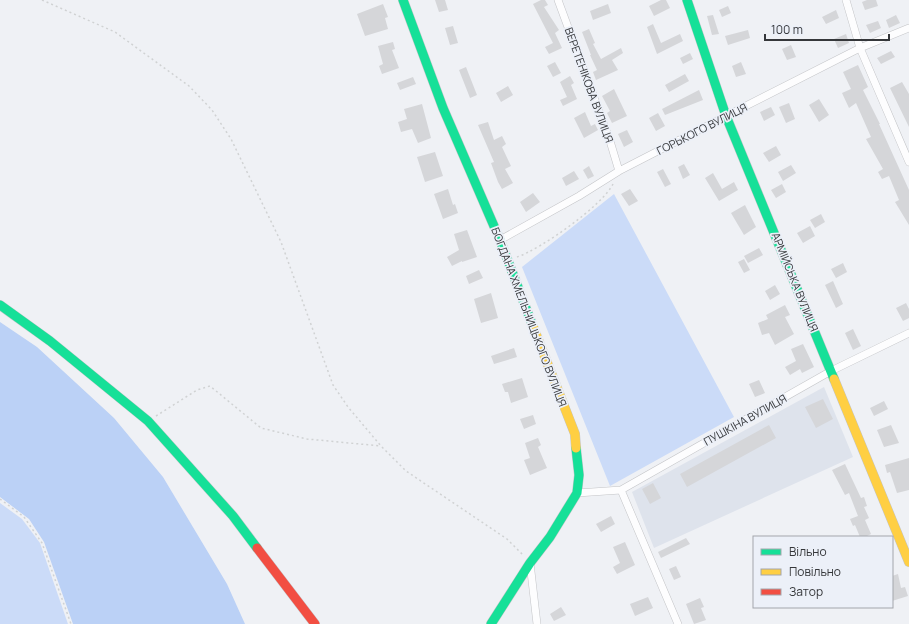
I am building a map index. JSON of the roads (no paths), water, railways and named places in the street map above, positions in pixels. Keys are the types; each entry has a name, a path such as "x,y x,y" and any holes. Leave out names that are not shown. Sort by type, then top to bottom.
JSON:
{"street":[{"name":"БОГДАНА ХМЕЛЬНИЦЬКОГО ВУЛИЦЯ","path":"403,0 443,108 500,240 575,434 579,475 577,493 550,537 530,563 491,624"},
{"name":"ВЕРЕТЕНІКОВА ВУЛИЦЯ","path":"558,0 610,141 619,171"},
{"name":"АРМІЙСЬКА ВУЛИЦЯ","path":"687,0 726,116 909,562"},
{"path":"846,0 860,48 909,162"},
{"name":"ГОРЬКОГО ВУЛИЦЯ","path":"500,240 579,196 619,171 860,48 909,28"},
{"path":"0,305 50,341 148,421 233,516 315,624"},
{"name":"ПУШКІНА ВУЛИЦЯ","path":"577,493 621,490 831,371 909,333"},
{"path":"621,490 678,624"},
{"path":"530,563 536,624"},
{"path":"294,597 308,624"}]}
